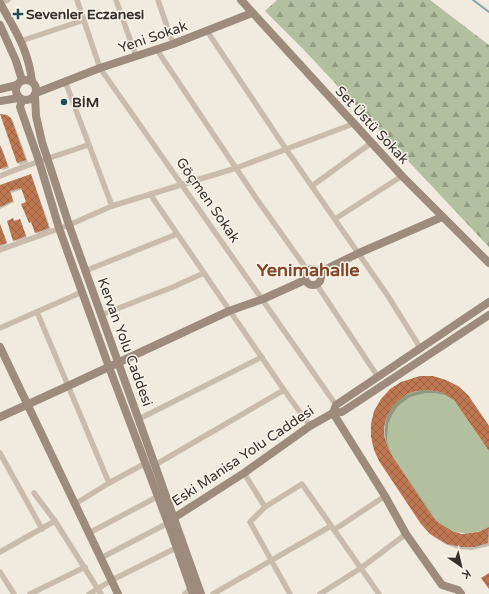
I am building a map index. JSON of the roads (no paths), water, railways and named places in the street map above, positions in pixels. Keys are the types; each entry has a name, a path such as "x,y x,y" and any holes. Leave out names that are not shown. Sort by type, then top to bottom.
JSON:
{"main road":[{"name":"Set Üstü Sokak","path":"241,0 402,176 489,263"},
{"path":"0,3 21,41 30,64 33,82 36,86 35,94"},
{"name":"Yeni Sokak","path":"63,82 100,68 174,44 252,13"},
{"path":"0,25 16,61 19,82 16,91 20,99"},
{"path":"1,86 25,79 33,82 63,82"},
{"path":"0,102 20,99 29,100 35,94 63,82"},
{"name":"Kervan Yolu Caddesi","path":"35,94 36,116 42,142 85,271 155,465 189,592"},
{"name":"Kervan Yolu Caddesi","path":"20,99 20,107 39,161 59,228 144,464 157,497 170,520 201,594"},
{"path":"320,272 359,253 442,217"},
{"path":"305,280 305,275 308,271 314,269 320,272"},
{"path":"305,280 311,285 317,285 321,279 320,272"},
{"path":"0,417 229,311 263,299 305,280"},
{"name":"Eski Manisa Yolu Caddesi","path":"170,520 244,473 378,377 489,302"},
{"name":"Eski Manisa Yolu Caddesi","path":"335,409 342,412 489,315"},
{"path":"0,347 118,594"},
{"path":"335,409 406,534 442,585 460,592"}],"street":[{"path":"0,3 8,0"},
{"name":"Göçmen Sokak","path":"77,0 100,68 263,299 335,409"},
{"path":"116,0 136,56"},
{"path":"158,0 174,44"},
{"path":"21,41 84,20"},
{"path":"208,31 286,149 359,253 421,349"},
{"path":"157,50 236,168 308,271"},
{"path":"63,82 112,206"},
{"path":"0,250 69,225 112,206 236,168 353,124"},
{"path":"312,186 372,143"},
{"path":"0,176 88,145"},
{"path":"335,219 402,176"},
{"path":"150,194 229,311 310,426"},
{"path":"85,271 177,234"},
{"path":"101,314 204,273"},
{"path":"317,285 378,377"},
{"path":"0,328 82,292"},
{"path":"37,312 109,483"},
{"path":"139,418 262,357"},
{"path":"155,465 284,390"},
{"path":"0,454 42,529"},
{"path":"75,504 144,464"},
{"path":"244,473 266,507"},
{"path":"290,594 250,522 266,507 302,484 379,594"},
{"path":"34,493 55,521 99,591"},
{"path":"213,594 271,560 333,528 385,496"},
{"path":"89,533 157,497"},
{"path":"101,558 170,520"},
{"path":"0,552 55,521"},
{"path":"320,594 327,592 406,534"},
{"path":"89,594 99,591 112,580 176,548"},
{"path":"30,594 85,567"},
{"path":"0,572 2,581 14,594"},
{"path":"450,594 460,592"}],"waterway":[{"path":"473,0 489,12"}],"place":[{"name":"Sevenler Eczanesi","path":"18,14"},
{"name":"BİM","path":"64,102"}],"district":[{"name":"Yenimahalle","path":"308,270"}]}
